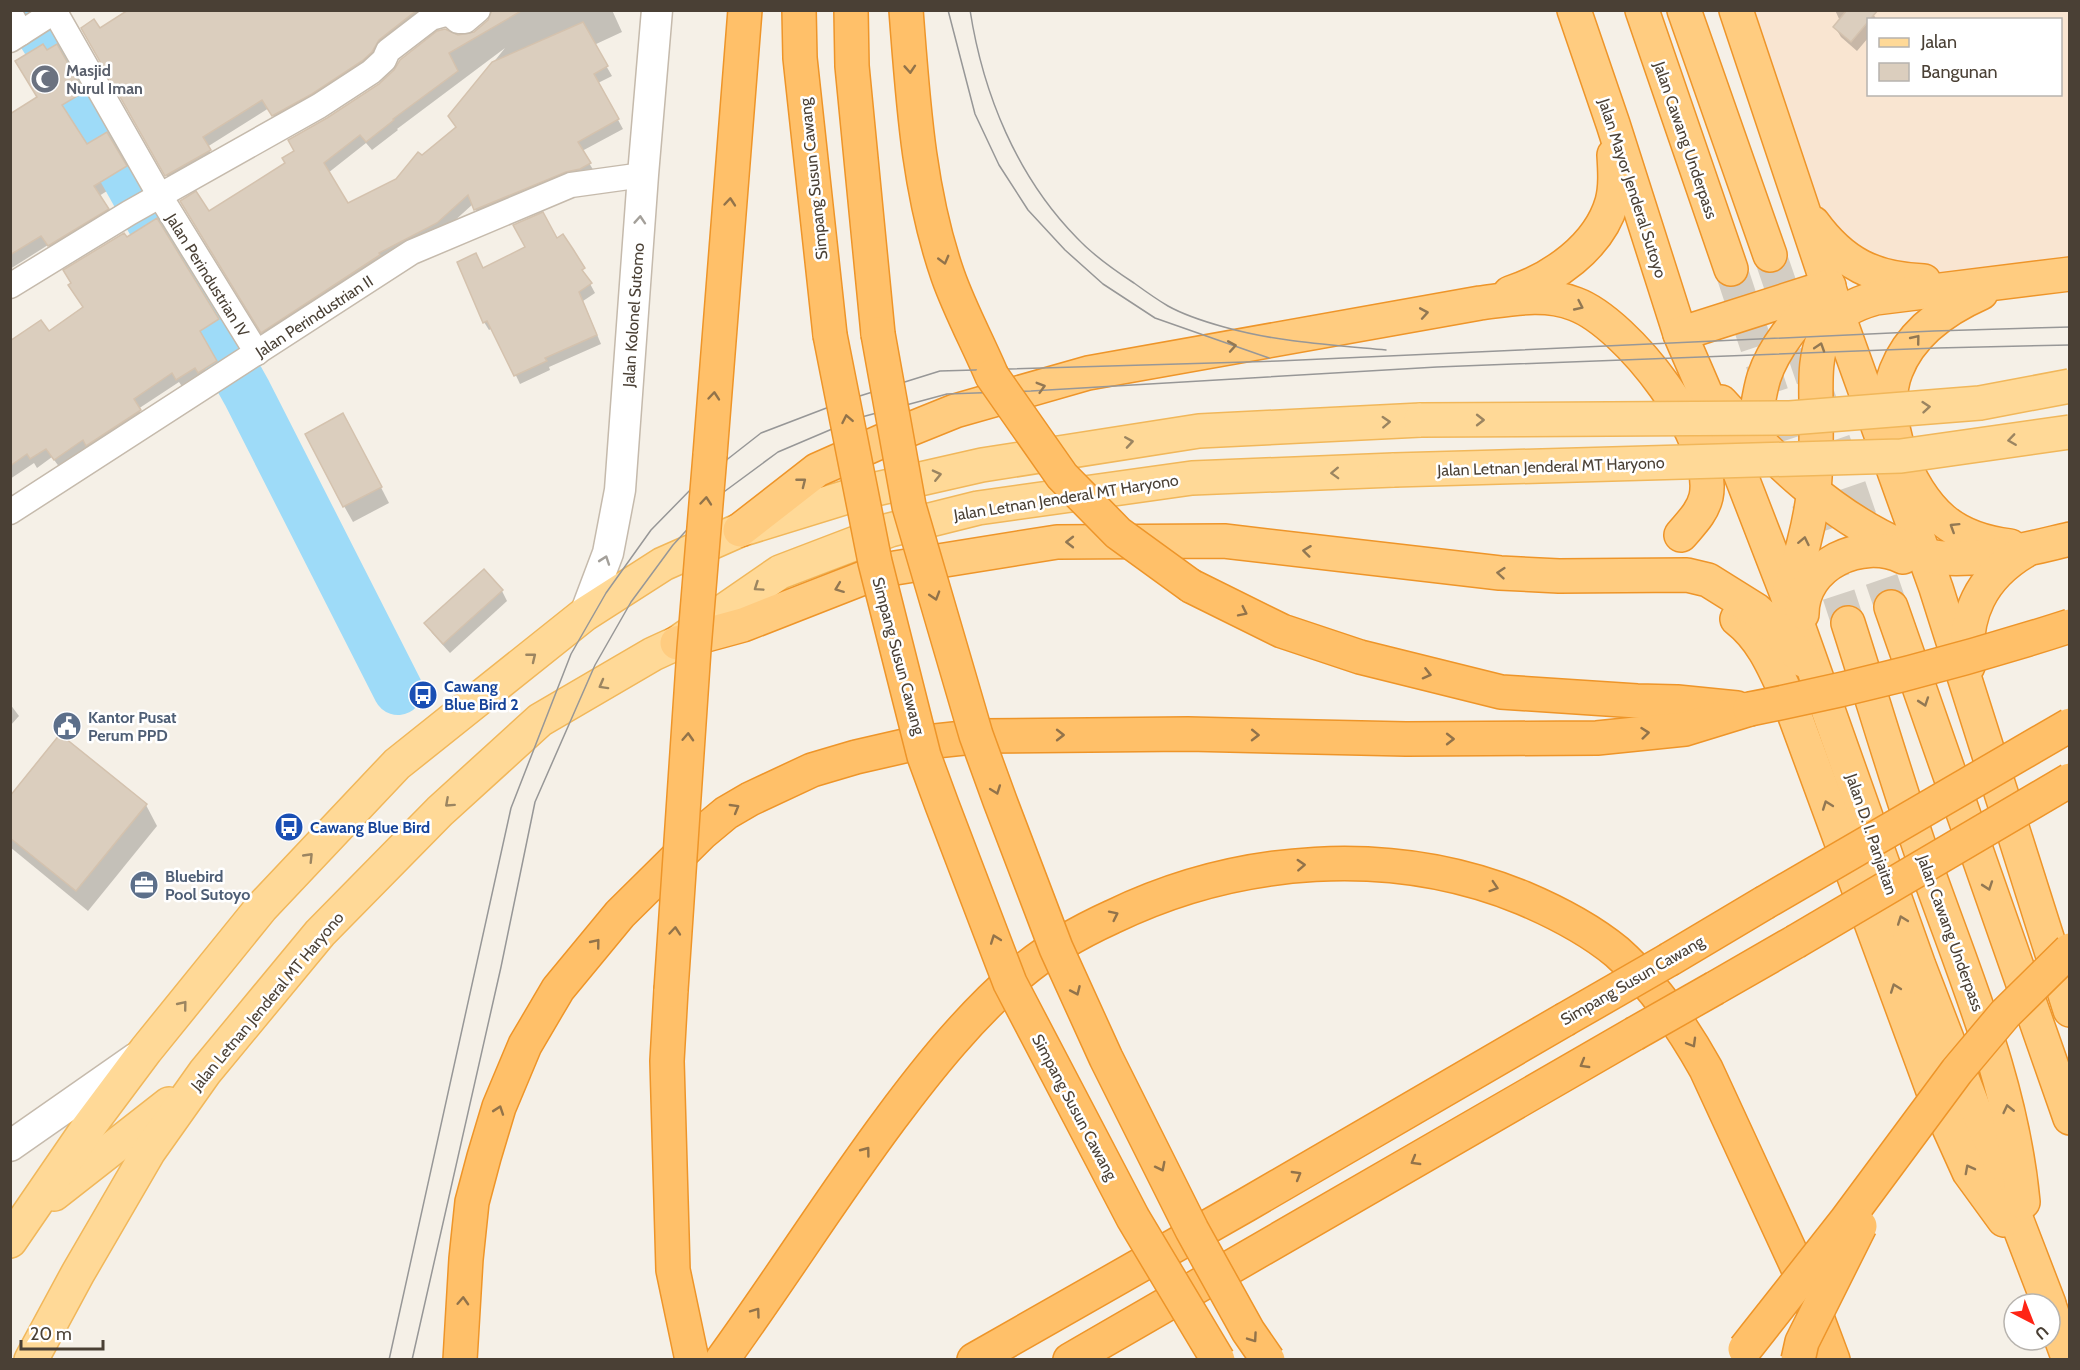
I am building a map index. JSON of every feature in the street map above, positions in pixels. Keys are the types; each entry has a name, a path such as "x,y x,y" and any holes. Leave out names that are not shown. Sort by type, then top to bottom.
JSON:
{"highway":[{"path":"692,1359 673,1270 667,1061 694,650 745,10"},
{"name":"Simpang Susun Cawang","path":"799,10 800,58 830,335 875,562 924,756 1010,983 1133,1218 1218,1359"},
{"path":"851,10 852,66 878,334 909,506 976,735 1056,948 1106,1058 1192,1230 1248,1331 1268,1359"},
{"path":"906,10 914,121 925,188 948,276 992,376 1062,476 1118,533 1191,586 1282,631 1360,657 1502,692 1637,702 1677,702 1750,709"},
{"name":"Jalan Mayor Jenderal Sutoyo","path":"1574,10 1680,334 1693,364"},
{"name":"Jalan Cawang Underpass","path":"1642,10 1731,269"},
{"path":"1684,10 1770,255"},
{"path":"1736,10 1833,301 1936,588 2070,1010"},
{"path":"1480,303 1543,279 1583,249 1596,233 1605,218 1614,189 1613,124"},
{"path":"1804,212 1832,246 1873,273 1901,280 2003,284"},
{"path":"1680,334 1833,301 1850,307 1875,298 2070,274"},
{"path":"2003,284 1955,306 1936,318 1921,332 1902,357 1895,372 1890,398 1891,412 1897,443 1908,472 1932,509 1955,529 1976,539 2030,549"},
{"path":"740,530 817,470 955,411 1088,373 1480,303 1535,297 1557,298 1577,304 1616,331 1653,369 1681,412 1694,438 1707,481 1706,497 1700,514 1681,535"},
{"path":"1559,576 1588,573 1633,562 1670,544 1716,511 1740,473 1753,435 1764,379 1776,351 1794,326 1833,301"},
{"path":"1788,597 1804,546 1814,490 1816,360 1833,301"},
{"path":"1693,364 1722,403 1753,435 1814,490 1880,537 1924,555 1948,558 1982,557 2070,539"},
{"name":"Jalan D. I. Panjaitan","path":"1693,364 1740,473 1788,597 1919,966 2044,1292"},
{"path":"677,643 743,625 876,573 895,568 1057,542 1224,541 1477,571 1559,576 1687,575 1708,580 1756,610 1774,626 1817,675"},
{"path":"1804,643 1802,607 1806,593 1825,568 1840,557 1857,551 1874,549 1894,552 1911,560 1924,571 1936,588"},
{"path":"1975,713 1966,647 1974,608 1982,590 1994,574 2008,561 2030,549"},
{"path":"1623,574 1692,593 1712,603 1748,627 1761,643 1789,700 1936,1099 1970,1172 1989,1201 2028,1250"},
{"path":"1891,607 2070,1118"},
{"name":"Jalan Cawang Underpass","path":"1848,622 1926,865 1988,1034 2013,1131 2028,1250"},
{"path":"460,1359 472,1202 500,1107 525,1045 558,989 620,914 702,833 726,813 750,799 812,770 916,743 982,736 1188,734 1406,739 1586,738 1684,729 1750,709 1801,699 1986,653 2070,626"},
{"name":"Simpang Susun Cawang","path":"974,1359 1246,1205 2070,725"},
{"path":"1070,1359 1635,1035 2070,780"},
{"path":"722,1359 848,1176 917,1083 988,1003 1021,972 1093,926 1130,908 1174,891 1208,880 1271,868 1356,863 1425,871 1496,887 1544,907 1582,927 1616,952 1644,980 1682,1027 1706,1069 1802,1277 1833,1359"},
{"path":"1741,1354 1936,1099 2005,1014 2070,950"},
{"path":"1798,1359 1802,1342 1873,1198 1901,1147"},
{"name":"Jalan D. I. Panjaitan","path":"2062,1340 2069,1359"}],"main road":[{"path":"10,1240 20,1219 146,1050 261,908 397,764 585,614 663,564 740,530 864,492 982,465 1199,431 1421,420 1790,418 1980,403 2070,386"},
{"name":"Jalan Letnan Jenderal MT Haryono","path":"31,1359 149,1150 205,1072 320,933 442,808 540,720 653,654 677,643 780,572 890,530 978,508 1192,478 1901,456 2070,432"},
{"path":"20,1219 164,1109 205,1072"}],"street":[{"path":"10,286 129,213 319,106 371,72 384,60 388,51 431,18 449,13 462,22 478,10"},
{"name":"Jalan Kolonel Sutomo","path":"585,614 608,553 620,490 657,10"},
{"path":"18,29 54,12"},
{"name":"Jalan Perindustrian IV","path":"54,12 156,198 250,357"},
{"name":"Jalan Perindustrian II","path":"10,512 412,252 571,185 643,175"},
{"path":"10,1146 146,1050"}],"shaded area":[{"path":"1736,11 2069,11 2069,273 1901,280 1832,245"}],"building":[{"path":"128,10 417,10 379,40 372,52 362,61 312,94 272,116 262,100 203,137 211,150 165,176 81,28 94,19 100,28"},
{"path":"492,10 523,10 449,53 458,71 366,142 360,135 324,163 348,203 396,179 418,152 422,155 456,127 448,116 492,62 583,22 608,66 594,74 619,119 578,142 591,163 474,210 468,195 437,223 379,253 380,255 261,333 180,201 196,191 209,211 285,163 282,158 294,151 288,140 379,84 394,70 400,60 437,31 445,29 458,35 474,32 488,20"},
{"path":"1847,10 1878,10 1871,18 1867,18 1867,23 1851,42 1833,27"},
{"path":"43,44 47,50 57,44 84,92 62,105 87,144 107,132 127,166 94,186 109,209 48,246 41,236 10,255 10,114 37,97 15,61"},
{"path":"543,212 557,238 563,234 585,268 582,270 592,283 579,292 597,335 545,358 547,361 514,376 487,321 483,323 457,262 476,253 483,268 525,247 513,225"},
{"path":"157,218 219,319 200,331 217,361 198,373 195,368 176,380 172,373 134,399 141,410 86,446 83,440 54,460 46,449 30,459 27,454 10,466 10,341 41,320 49,331 83,307 68,285 71,283 63,270 124,233 127,237"},
{"path":"343,413 382,487 343,507 305,434"},
{"path":"484,569 503,590 443,644 424,623"},
{"path":"60,734 147,804 76,891 10,838 10,796"}],"waterway":[{"path":"27,10 87,106 247,393 398,690"}],"tunnel":[{"path":"1770,255 1891,607"},
{"path":"1731,269 1848,623"}],"tram line":[{"path":"948,10 975,114 999,165 1028,210 1065,250 1103,284 1155,318 1269,358"},
{"path":"970,10 976,41 994,103 1020,161 1056,214 1097,256 1164,303 1203,321 1284,340 1386,350"},
{"path":"389,1360 511,808 571,654 606,593 651,530 697,483 761,433 850,399 940,371 1278,361 1934,331 2070,327"},
{"path":"412,1360 501,967 535,802 595,665 631,602 673,545 717,497 778,452 858,418 947,394 1437,367 2070,345"}],"place":[{"name":"Masjid Nurul Iman","path":"45,79"},
{"name":"Cawang Blue Bird 2","path":"423,695"},
{"name":"Kantor Pusat Perum PPD","path":"67,726"},
{"name":"Cawang Blue Bird","path":"289,827"},
{"name":"Bluebird Pool Sutoyo","path":"144,885"}]}
